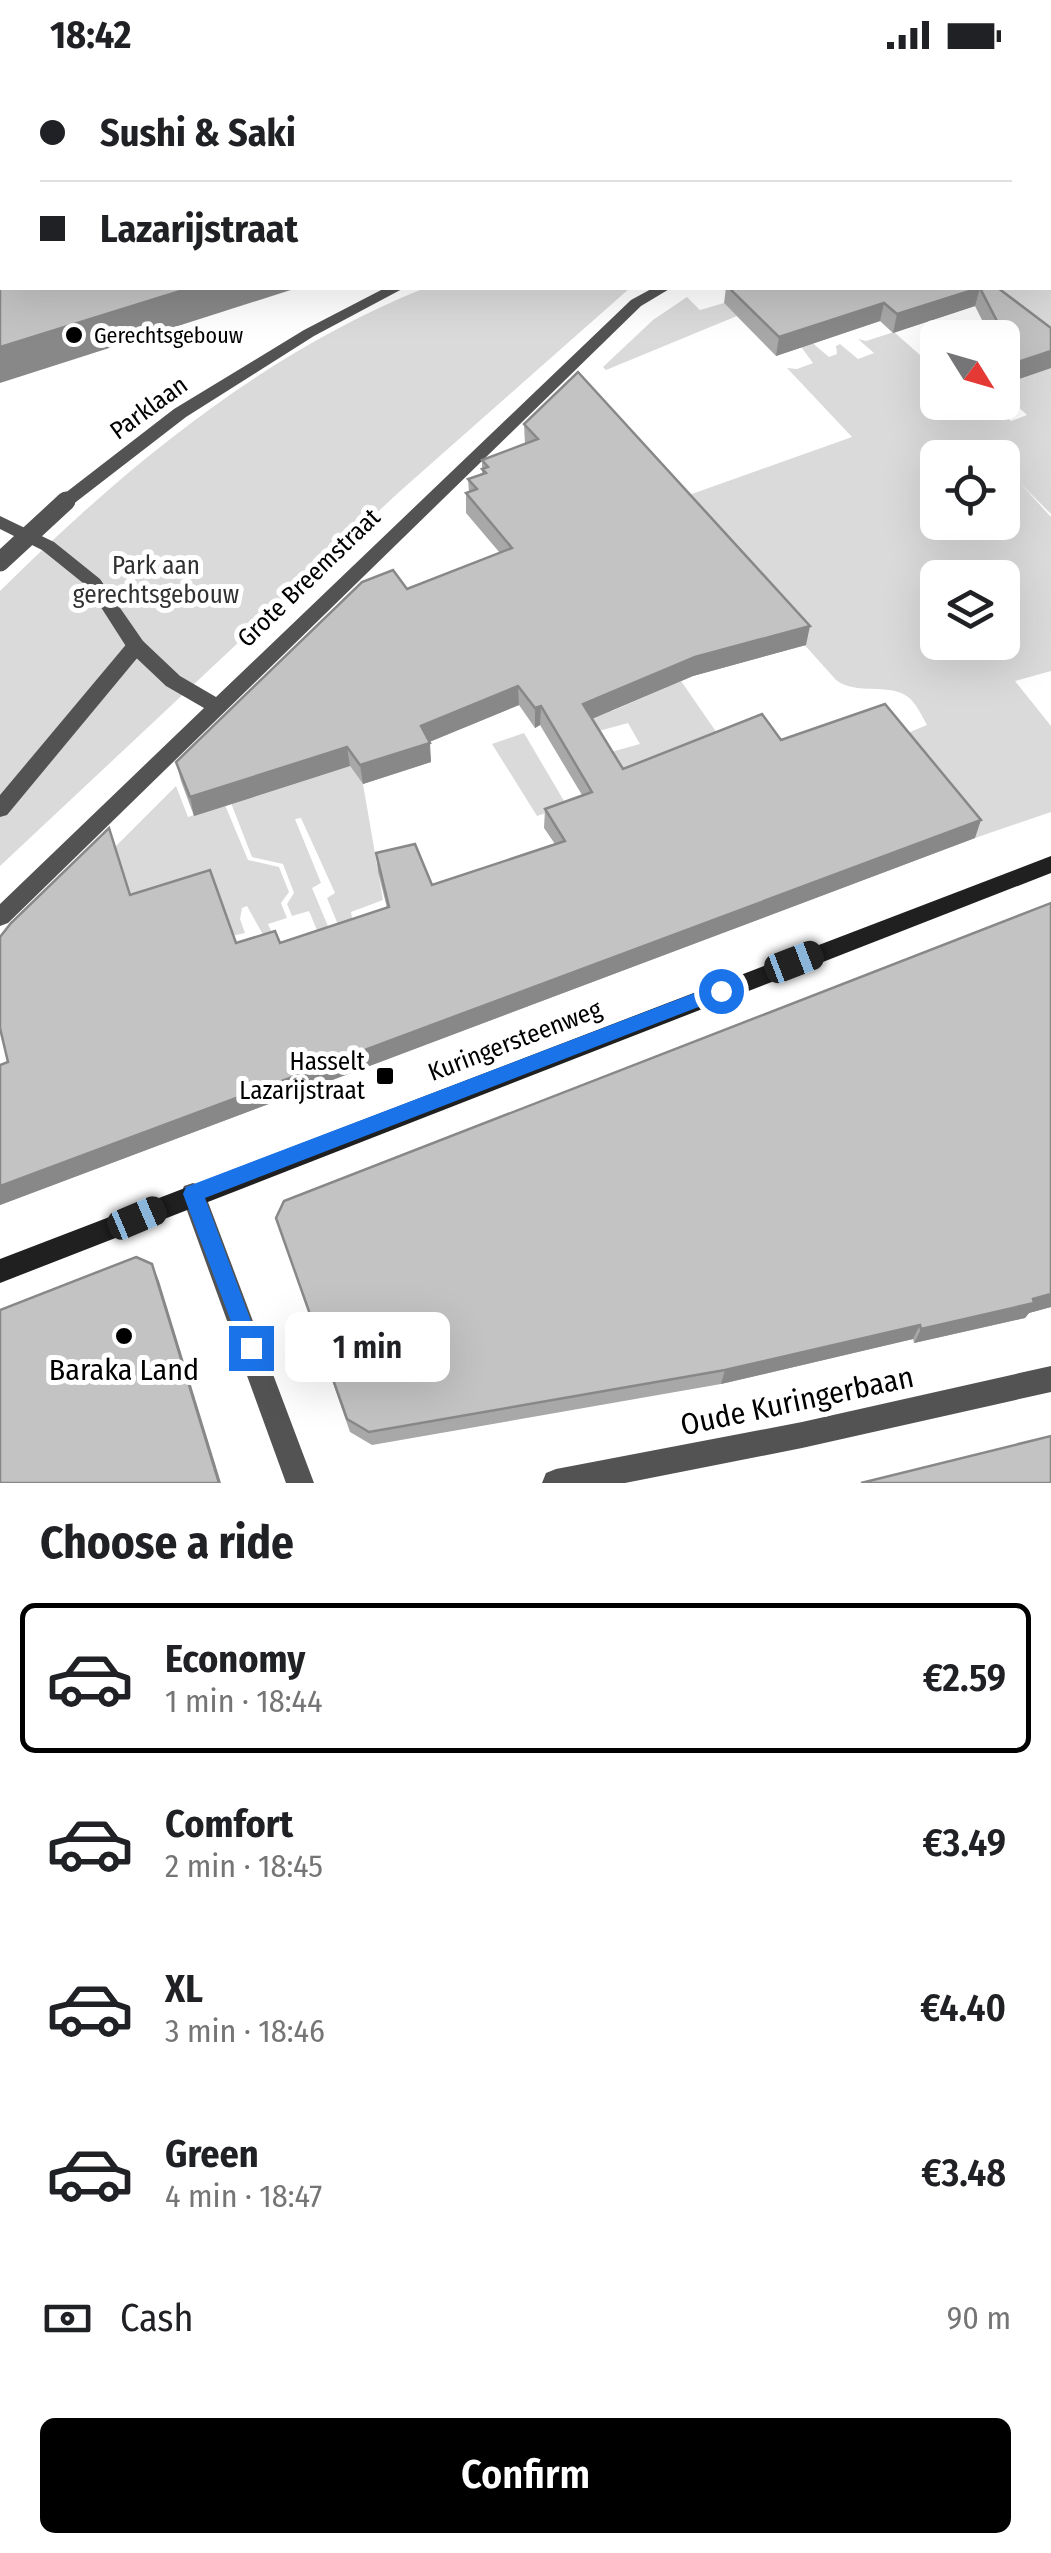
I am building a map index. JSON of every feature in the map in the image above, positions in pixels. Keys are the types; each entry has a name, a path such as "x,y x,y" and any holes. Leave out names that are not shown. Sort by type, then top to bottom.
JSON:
{"main road":[{"name":"Kuringersteenweg","path":"0,1271 1051,864"}],"street":[{"name":"Parklaan","path":"0,562 66,501 180,413 309,333 392,290"},
{"name":"Grote Breemstraat","path":"0,917 636,302 658,290"},
{"path":"0,522 48,546 94,583 136,646 173,680 216,706"},
{"path":"0,809 136,646"},
{"path":"193,1194 300,1483"},
{"name":"Oude Kuringerbaan","path":"556,1483 802,1435 1051,1378"}],"green space":[{"name":"Park aan gerechtsgebouw","path":"421,290 628,290 398,493 0,866 0,591 95,501 198,418 251,380 365,315"},
{"path":"987,290 1051,290 1051,340"},
{"path":"687,297 700,310 724,303 737,316 606,370 603,367 653,320"},
{"path":"894,332 920,355 920,420 1020,420 1027,415 1020,409 1020,378 1051,368 1051,514 1020,483 1051,517 1051,671 1015,681 1051,726 1051,812 975,838 893,739 927,725 911,700 891,690 853,687 836,680 675,500 852,437 787,368 813,363 796,340 809,340 829,357 837,354 836,346 840,344 858,359 874,353 858,339 866,341"},
{"path":"681,681 728,749 643,812 607,753 640,744 628,723 588,734 578,717 604,700 612,711"},
{"path":"524,733 567,806 537,816 492,744"},
{"path":"350,766 363,784 383,900 351,912 354,928 341,932 327,898 335,893 301,818 295,819 321,883 312,888 335,943 324,947 309,911 292,916 287,904 294,893 283,864 252,857 231,803"},
{"path":"176,786 188,817 225,805 248,860 279,867 289,892 281,903 287,918 268,924 279,949 272,951 247,906 242,908 240,919 245,933 232,936 136,912 115,847"}],"building":[{"path":"0,290 184,290 0,347"},
{"path":"731,290 973,290 897,314 884,303 779,337"},
{"path":"981,290 1001,290 1051,328 1051,351 1020,361 1020,320 996,320"},
{"path":"578,372 810,626 695,657 583,704 623,769 762,714 781,740 885,704 981,820 0,1186 0,1065 8,1062 0,1028 0,937 109,828 130,895 210,870 236,943 275,931 280,943 389,907 376,853 415,844 432,885 565,841 545,809 592,792 541,706 535,708 518,686 421,726 430,743 360,765 347,747 190,797 176,762 362,582 393,570 407,589 512,548 466,493 477,489 468,479 486,473 482,469 488,467 482,460 538,439 524,424"},
{"path":"1051,903 1051,1294 1033,1299 1034,1303 725,1370 369,1432 347,1419 276,1218 284,1201"},
{"path":"136,1257 152,1264 219,1483 0,1483 0,1310"},
{"path":"1051,1436 1051,1483 861,1483"}],"place":[{"name":"Gerechtsgebouw","path":"74,335"},
{"name":"Hasselt Lazarijstraat","path":"385,1076"},
{"name":"Baraka Land","path":"124,1336"}],"route":[{"path":"251,1348 193,1194 721,991"}]}
